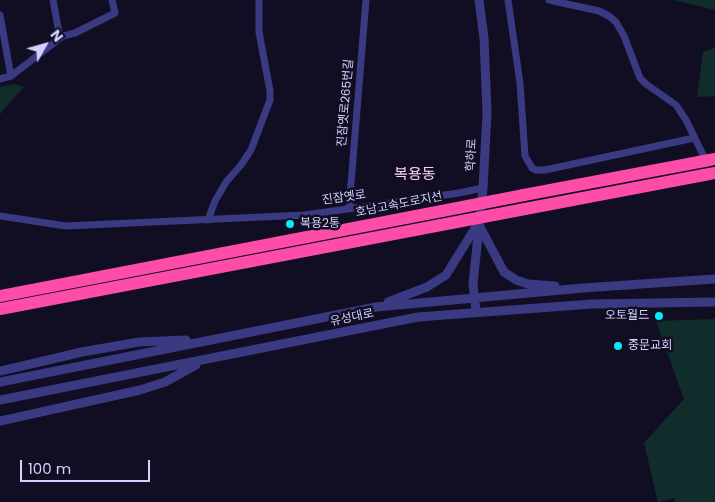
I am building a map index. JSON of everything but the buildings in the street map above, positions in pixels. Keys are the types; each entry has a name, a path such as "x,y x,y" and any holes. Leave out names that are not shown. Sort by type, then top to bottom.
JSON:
{"highway":[{"name":"호남고속도로지선","path":"0,296 715,159"},
{"path":"0,309 711,176"}],"street":[{"path":"53,0 60,38"},
{"path":"0,79 11,76 60,38 75,33 115,13 112,0"},
{"path":"208,220 215,201 226,182 251,150 270,100 259,32 259,0"},
{"name":"진잠옛로265번길","path":"349,208 366,0"},
{"name":"학하로","path":"476,311 473,284 483,188 487,113 484,38 479,0"},
{"path":"508,0 520,83 525,156 532,168 544,170 694,138"},
{"path":"548,0 599,10 616,22 624,36 640,78 676,105 694,138 711,176"},
{"path":"0,15 1,30 11,76"},
{"name":"진잠옛로","path":"0,216 66,226 305,215 483,188"},
{"path":"478,223 504,272 516,280 528,284 583,288"},
{"path":"376,307 426,288 446,275 478,223"},
{"name":"유성대로","path":"0,382 376,307 474,297 713,278"},
{"name":"유성대로","path":"0,400 418,317 476,311 592,304 715,302"},
{"path":"0,371 82,352 139,342 218,338"},
{"path":"0,421 140,390 165,382 204,360"}],"green space":[{"path":"673,0 715,0 715,10"},
{"path":"715,48 715,96 697,97 703,52"},
{"path":"14,84 24,87 0,114 0,87"},
{"path":"715,319 715,502 675,502 674,498 658,502 644,443 684,399 656,321"}],"place":[{"name":"복용2통","path":"290,224"},
{"name":"오토월드","path":"659,316"},
{"name":"중문교회","path":"618,346"}],"district":[{"name":"복용동","path":"415,175"}]}
